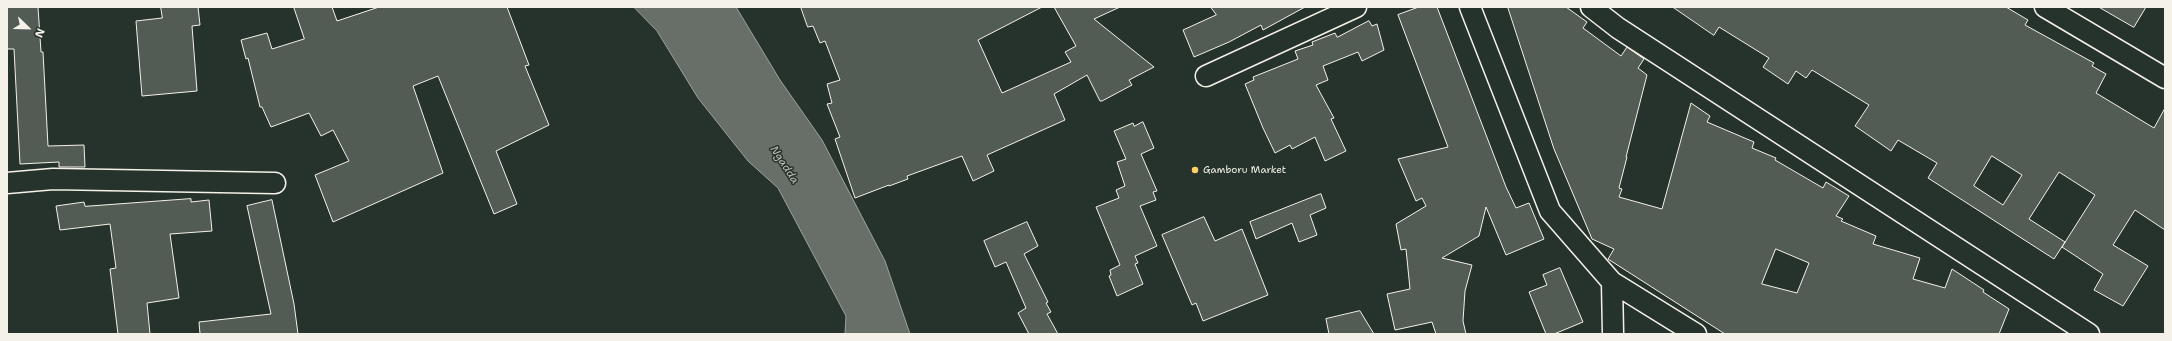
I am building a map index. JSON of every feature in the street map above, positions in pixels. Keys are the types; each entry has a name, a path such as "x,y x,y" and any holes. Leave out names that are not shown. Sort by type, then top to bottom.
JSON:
{"street":[{"path":"1206,76 1356,7"},
{"path":"1470,7 1550,211 1612,282 1696,334"},
{"path":"1591,7 1618,28 2089,334"},
{"path":"2045,7 2165,78"},
{"path":"7,183 53,179 275,183"},
{"path":"1612,282 1613,334"}],"water":[{"name":"Ngadda","path":"634,7 736,7 780,80 822,140 885,261 910,334 845,334 846,316 778,188 748,161 698,98 657,31"}],"building":[{"path":"7,7 38,7 41,52 43,52 48,146 84,145 85,167 59,167 59,162 20,164 14,49 7,49"},
{"path":"161,7 198,7 200,25 192,26 197,91 142,96 136,21 162,18"},
{"path":"294,7 332,7 337,21 379,7 507,7 529,65 525,66 549,125 496,151 517,204 494,214 438,76 413,86 443,173 333,222 315,175 349,161 333,130 321,136 309,113 271,127 262,107 260,107 248,58 246,59 241,40 267,33 272,49 304,39"},
{"path":"801,7 1042,7 978,40 1002,93 1071,62 1065,52 1076,46 1054,7 1120,7 1094,19 1154,67 1129,80 1132,85 1102,101 1100,101 1087,75 1054,94 1065,120 987,155 994,171 973,181 962,156 907,176 908,179 855,198 835,139 840,137 827,104 832,103 827,84 840,80 825,41 820,43 813,26 808,27"},
{"path":"1211,7 1305,7 1263,30 1261,25 1229,42 1194,57 1183,30 1216,15"},
{"path":"1419,7 1437,7 1506,187 1516,208 1529,203 1544,239 1506,255 1486,207 1479,236 1442,258 1472,265 1465,291 1463,321 1466,334 1436,334 1432,322 1395,330 1387,294 1410,289 1406,249 1401,250 1396,224 1426,206 1422,198 1416,201 1398,159 1448,147 1398,15"},
{"path":"1508,7 1566,7 1587,22 1583,28 1621,56 1627,47 1644,59 1638,68 1647,75 1626,157 1619,188 1622,189 1619,197 1662,209 1691,103 1710,116 1707,122 1754,142 1752,148 1776,158 1775,160 1823,188 1826,182 1849,196 1836,216 1843,219 1841,221 1876,236 1873,244 1920,258 1913,279 1945,288 1952,269 2009,309 1999,334 1725,334 1608,259 1614,249 1592,239 1554,149","holes":["1776,249 1809,263 1797,293 1762,284"]},
{"path":"1673,7 2006,7 2028,20 2025,25 2094,63 2092,66 2106,74 2096,93 2154,128 2165,108 2165,230 2135,210 2113,245 2148,266 2123,306 2094,290 2103,274 2062,247 2095,195 2059,172 2029,219 2065,242 2054,259 1928,178 1937,163 1898,140 1891,151 1855,126 1869,105 1812,70 1806,78 1796,71 1788,84 1763,67 1769,58 1719,27 1714,35","holes":["1992,156 2022,175 2003,205 1974,186"]},
{"path":"2099,7 2146,7 2134,27"},
{"path":"1369,21 1372,26 1377,24 1384,50 1362,61 1358,52 1323,66 1328,80 1316,85 1334,118 1331,119 1346,151 1325,161 1315,137 1292,149 1290,145 1275,153 1245,84 1254,80 1253,77 1298,59 1295,51 1313,45 1312,42 1335,33 1337,37"},
{"path":"1143,122 1154,148 1141,154 1157,191 1153,192 1156,200 1140,206 1157,246 1135,256 1138,263 1135,264 1143,284 1117,296 1109,276 1111,275 1110,270 1120,265 1096,207 1119,198 1116,190 1125,186 1117,162 1126,159 1114,131 1133,123 1134,126"},
{"path":"1321,194 1326,208 1310,215 1317,235 1299,242 1292,223 1256,239 1250,222"},
{"path":"191,199 191,202 209,200 212,231 170,234 179,298 147,303 150,334 118,334 110,269 116,268 110,224 60,230 56,206 84,202 85,206"},
{"path":"272,200 294,304 298,334 200,334 199,322 271,314 247,206"},
{"path":"1204,217 1215,241 1242,229 1268,295 1203,321 1196,303 1192,305 1162,235"},
{"path":"1027,222 1038,246 1024,254 1048,302 1046,303 1051,312 1047,314 1058,334 1029,334 1018,313 1026,308 1006,262 995,267 984,241"},
{"path":"1560,268 1583,322 1554,334 1546,334 1529,292 1547,285 1543,275"},
{"path":"1360,311 1374,334 1329,334 1326,319"}],"place":[{"name":"Gamboru Market","path":"1195,170"}]}
